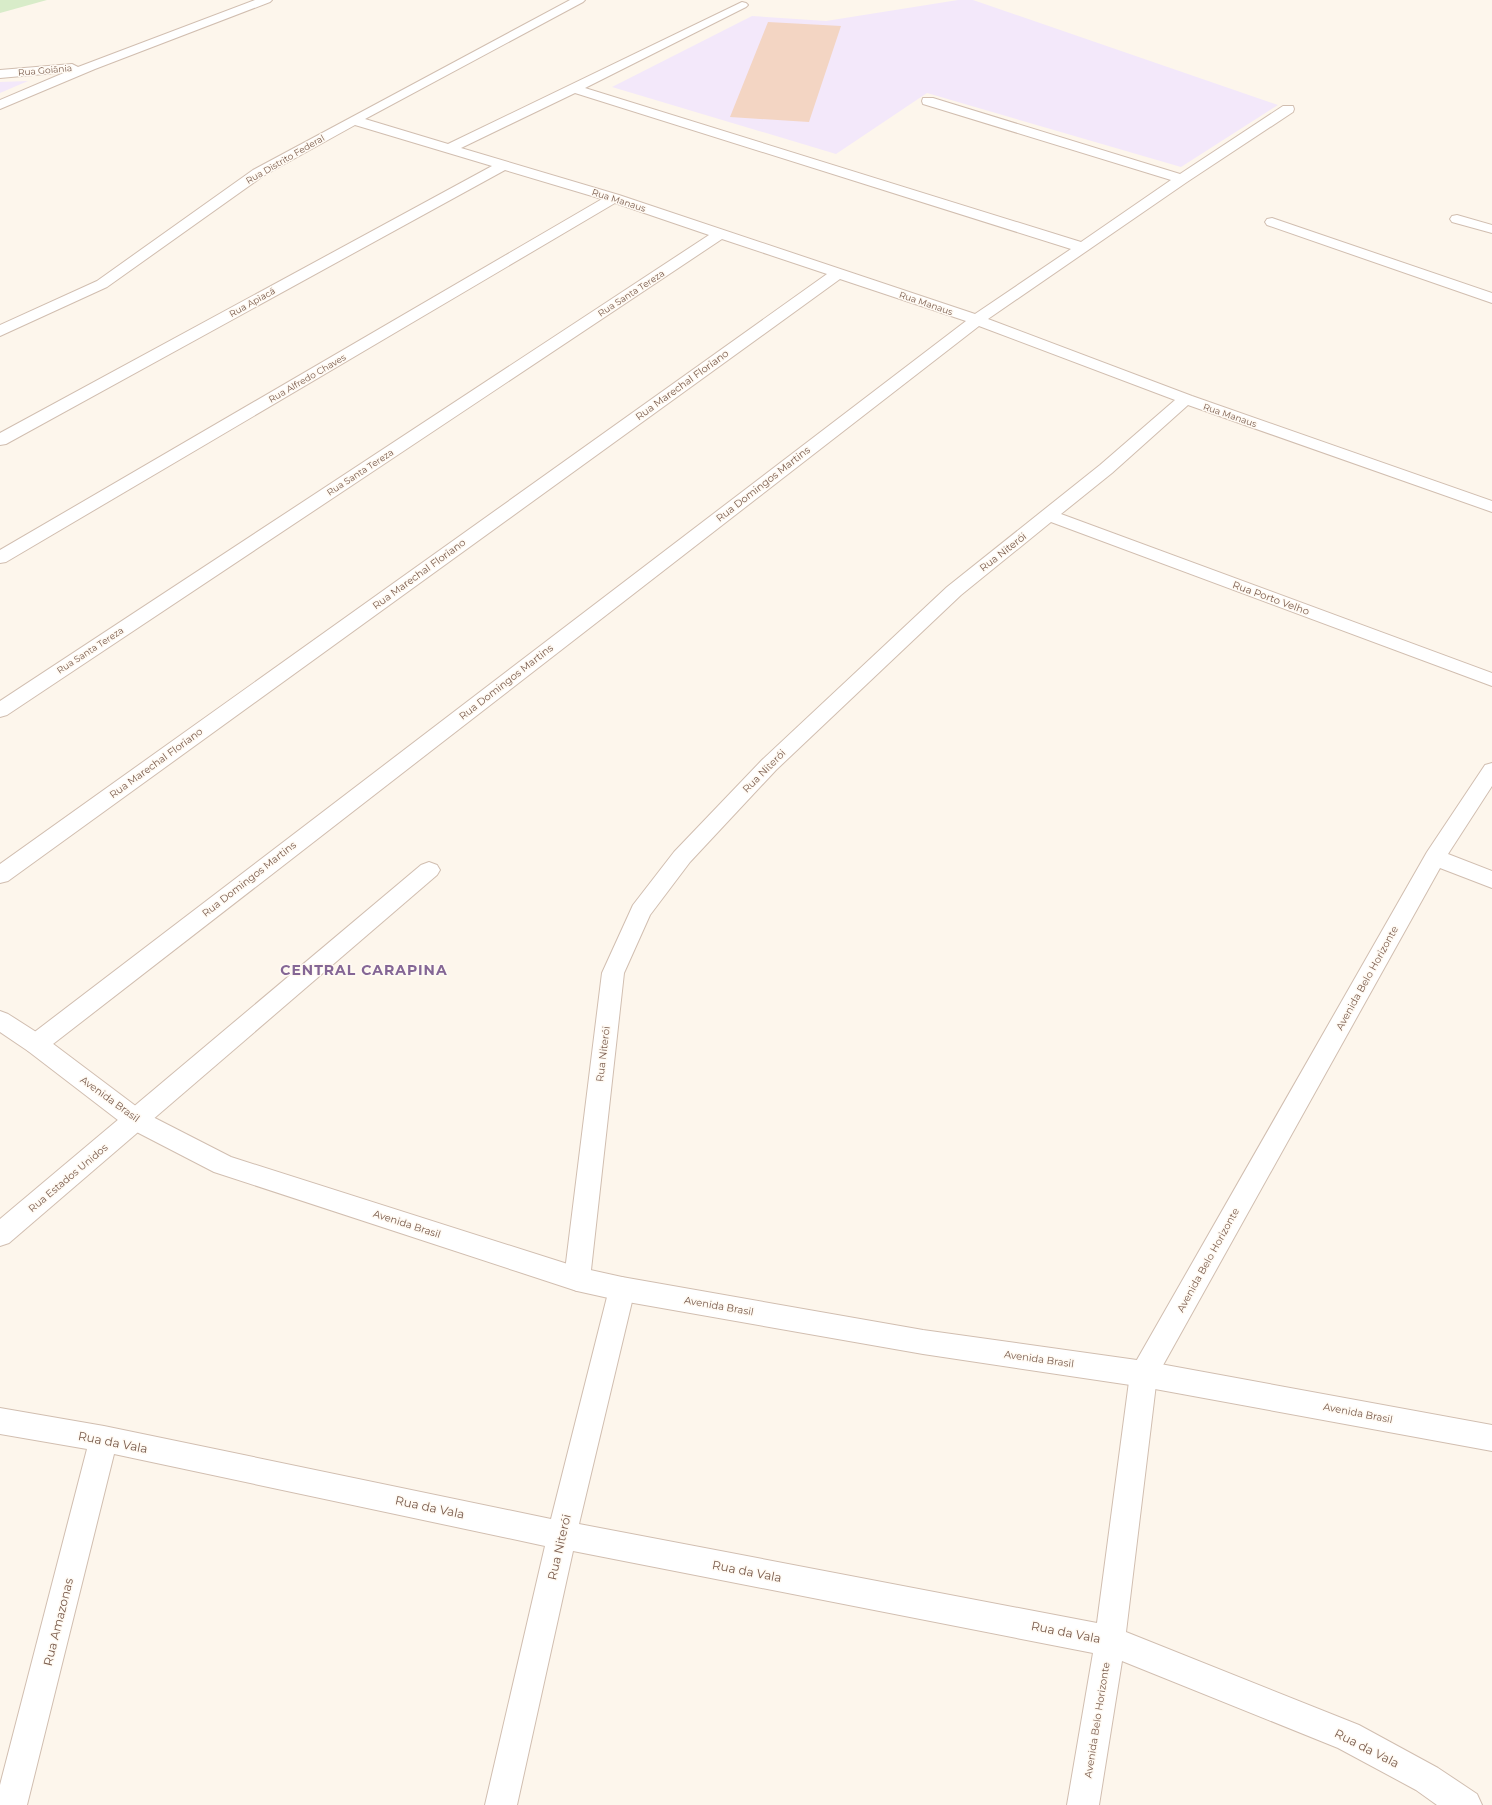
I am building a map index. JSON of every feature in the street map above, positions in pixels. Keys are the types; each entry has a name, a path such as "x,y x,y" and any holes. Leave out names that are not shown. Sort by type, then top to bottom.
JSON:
{"street":[{"path":"0,105 91,66 266,0"},
{"name":"Rua Distrito Federal","path":"0,331 102,284 258,173 579,0"},
{"path":"448,149 574,89 742,5"},
{"name":"Rua Goiânia","path":"0,74 91,66"},
{"path":"574,89 1081,247"},
{"path":"928,101 1182,179"},
{"name":"Rua Domingos Martins","path":"36,1044 977,320 1081,247 1288,110"},
{"name":"Rua Manaus","path":"354,120 614,198 977,320 1186,399 1492,507"},
{"name":"Rua Apiacá","path":"0,440 504,164"},
{"name":"Rua Alfredo Chaves","path":"0,558 614,198"},
{"path":"1457,219 1492,229"},
{"path":"1272,222 1492,298"},
{"name":"Rua Santa Tereza","path":"0,710 720,234"},
{"name":"Rua Marechal Floriano","path":"0,876 838,273"},
{"name":"Rua Niterói","path":"577,1279 612,973 640,911 682,857 769,765 954,591 1106,469 1186,399"},
{"name":"Rua Porto Velho","path":"1049,515 1492,680"},
{"name":"Avenida Belo Horizonte","path":"1083,1805 1110,1641 1144,1374 1435,857 1492,770"},
{"path":"1435,857 1492,880"},
{"name":"Rua Estados Unidos","path":"0,1235 429,870"},
{"name":"Avenida Brasil","path":"0,1020 36,1044 136,1120 224,1165 577,1279 622,1290 923,1342 1144,1374 1492,1438"},
{"name":"Rua Niterói","path":"502,1805 562,1535 622,1290"},
{"name":"Rua da Vala","path":"0,1421 104,1439 562,1535 1110,1641 1348,1736 1427,1779 1466,1805"},
{"name":"Rua Amazonas","path":"11,1805 104,1439"}],"shaded area":[{"path":"958,0 973,0 1278,105 1181,167 927,93 836,154 612,87 752,16 826,21"},
{"path":"28,81 0,93 0,82"}],"green space":[{"path":"0,0 47,0 0,13"}],"building":[{"path":"768,22 841,26 809,122 730,117"}],"district":[{"name":"CENTRAL CARAPINA","path":"364,970"}]}
